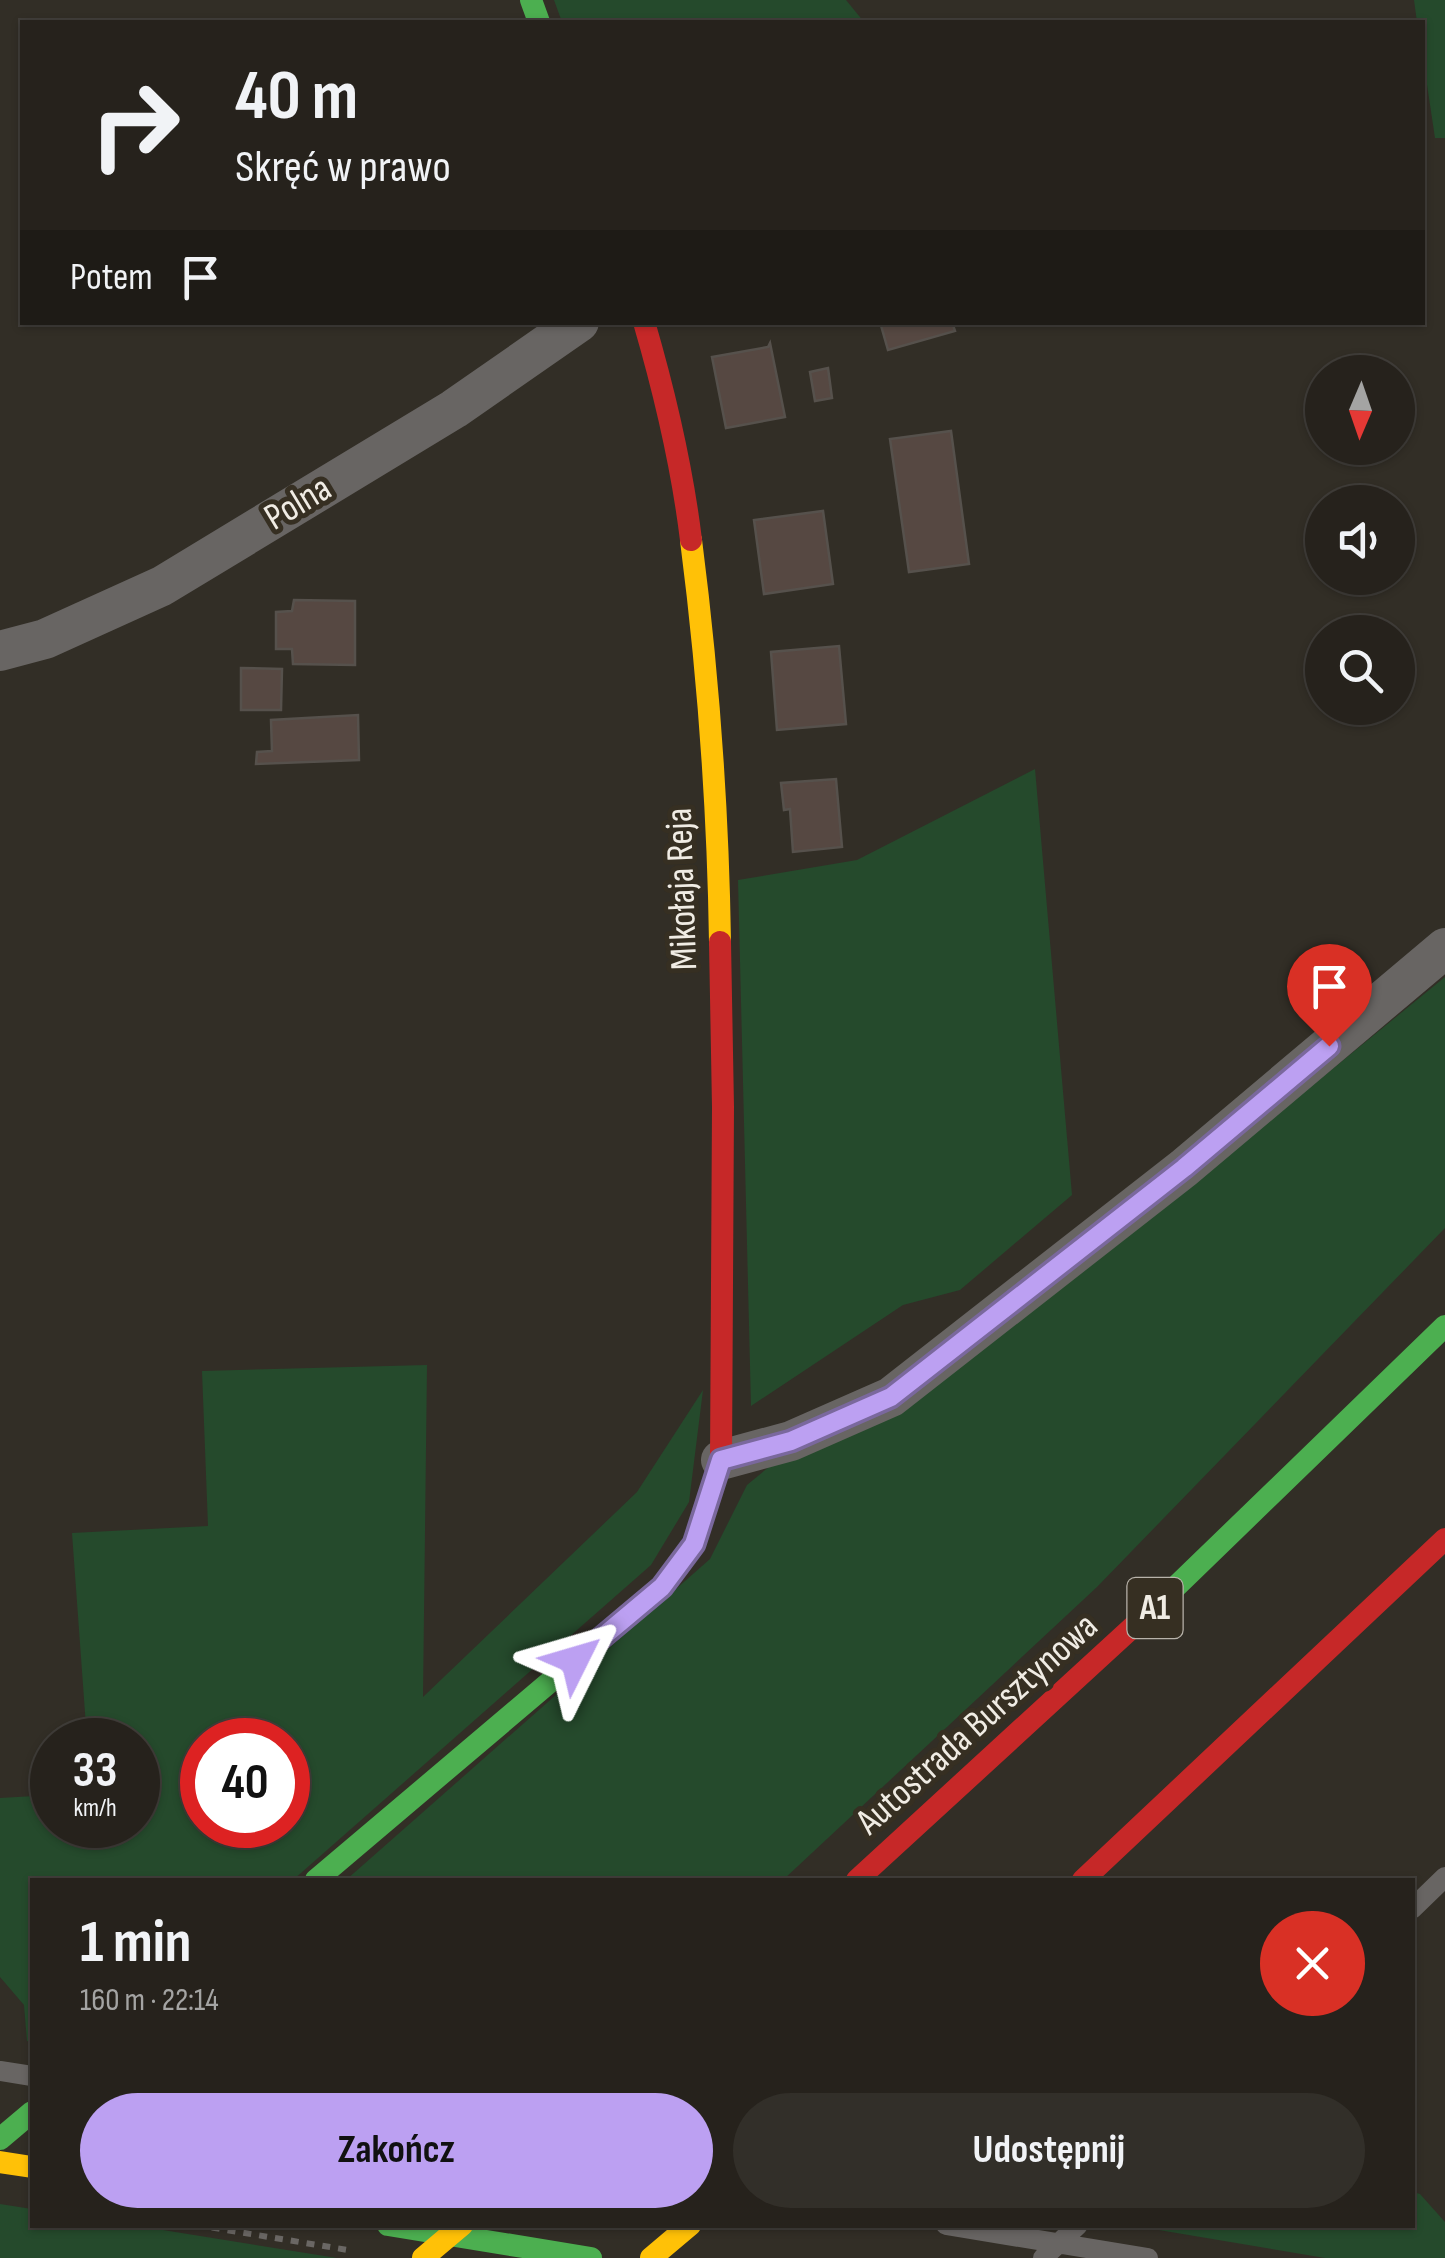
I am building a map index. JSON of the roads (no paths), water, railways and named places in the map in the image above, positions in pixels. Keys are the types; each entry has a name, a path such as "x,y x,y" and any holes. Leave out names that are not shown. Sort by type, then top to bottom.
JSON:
{"main road":[{"name":"Mikołaja Reja","path":"318,1878 662,1587 694,1544 721,1460 723,1108 719,870 700,603 685,492 664,390 645,325"},
{"name":"Autostrada Bursztynowa","path":"859,1878 1034,1723 1445,1326"},
{"path":"1085,1878 1445,1539"},
{"path":"0,2138 30,2114"},
{"path":"0,2162 30,2167"},
{"path":"406,2228 591,2258"},
{"path":"424,2258 459,2228"},
{"path":"651,2258 686,2228"}],"street":[{"name":"Polna","path":"0,651 45,639 162,586 454,408 575,325"},
{"path":"721,1460 791,1441 891,1397 1184,1168 1445,948"}],"lane":[{"path":"1415,1906 1445,1878"},
{"path":"0,2071 30,2076"},
{"path":"964,2228 1148,2258"},
{"path":"1042,2258 1075,2228"}]}
